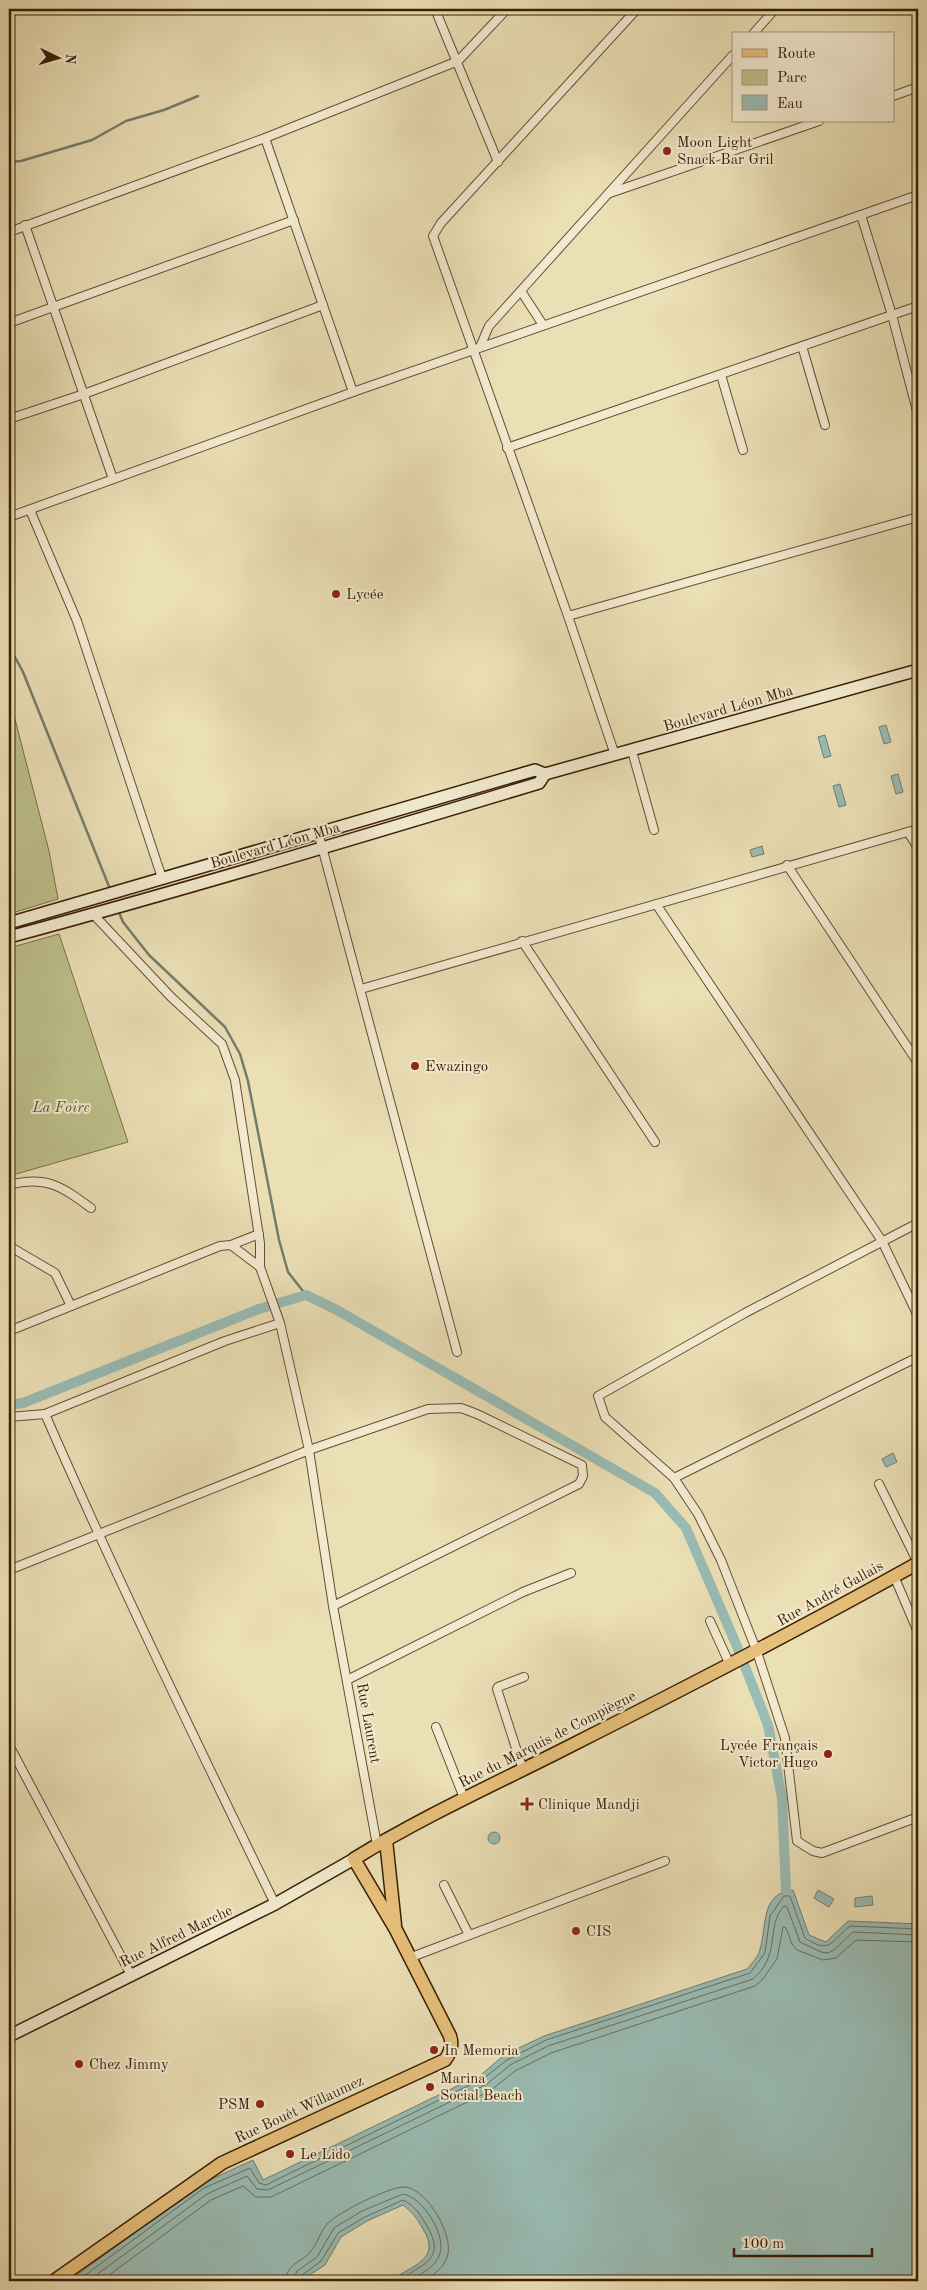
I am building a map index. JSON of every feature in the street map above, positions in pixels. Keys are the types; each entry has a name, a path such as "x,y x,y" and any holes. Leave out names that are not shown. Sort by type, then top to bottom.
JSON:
{"main road":[{"name":"Rue André Gallais","path":"755,1653 918,1563"},
{"name":"Rue du Marquis de Compiègne","path":"354,1859 464,1798 755,1653"},
{"path":"382,1842 396,1930"},
{"path":"354,1859 396,1930"},
{"name":"Rue Bouêt Willaumez","path":"54,2281 222,2163 445,2060 451,2049 450,2036 396,1930"}],"street":[{"path":"435,9 498,162"},
{"path":"9,232 265,138 458,61 506,9"},
{"path":"615,755 568,616 507,448 476,348 433,236 441,223 637,9"},
{"path":"755,32 775,9"},
{"path":"476,348 485,331 732,57"},
{"path":"894,96 918,87"},
{"path":"609,193 816,122"},
{"path":"265,138 353,392"},
{"path":"9,517 476,348 918,195"},
{"path":"860,215 892,315 918,415"},
{"path":"9,323 294,220"},
{"path":"25,225 113,479"},
{"path":"521,291 543,325"},
{"path":"9,419 84,394 323,306"},
{"path":"507,448 918,306"},
{"path":"802,346 825,425"},
{"path":"721,375 743,450"},
{"path":"30,510 77,621 162,878"},
{"path":"568,616 918,517"},
{"name":"Boulevard Léon Mba","path":"9,923 535,770 545,774 918,670"},
{"path":"632,751 654,830"},
{"name":"Boulevard Léon Mba","path":"9,937 322,848 539,783 545,774"},
{"path":"361,989 522,941 918,829"},
{"path":"318,832 457,1352"},
{"path":"908,832 918,848"},
{"path":"787,865 918,1063"},
{"path":"656,904 882,1241 918,1316"},
{"name":"Rue Laurent","path":"92,914 171,997 222,1044 236,1080 259,1234 260,1267 279,1319 309,1450 347,1680 382,1842"},
{"path":"522,941 655,1142"},
{"path":"9,1185 52,1183 91,1208"},
{"path":"918,1223 745,1313 598,1396 606,1417 674,1478 698,1514 721,1560 785,1738 797,1841 813,1852 822,1853 918,1817"},
{"path":"9,1331 214,1248 231,1245 259,1234"},
{"path":"231,1245 260,1267"},
{"path":"9,1246 55,1273 71,1306"},
{"path":"9,1417 45,1414 279,1319"},
{"path":"674,1478 918,1357"},
{"path":"9,1570 309,1450 428,1409 461,1408 582,1465 583,1476 579,1484 334,1606"},
{"path":"45,1414 98,1535 275,1904"},
{"path":"879,1484 918,1563"},
{"path":"347,1680 523,1592 571,1573"},
{"path":"894,1576 918,1632"},
{"path":"710,1621 732,1664"},
{"path":"523,1770 498,1687 524,1677"},
{"path":"436,1727 464,1798"},
{"path":"9,1745 131,1975"},
{"name":"Rue Alfred Marche","path":"9,2036 275,1904 354,1859"},
{"path":"409,1958 665,1860"},
{"path":"444,1884 469,1935"}],"green space":[{"path":"9,696 49,851 58,899 9,914"},
{"name":"La Foire","path":"59,934 128,1142 9,1176 9,948"}],"water":[{"path":"886,725 891,742 884,744 879,727"},
{"path":"825,735 831,756 824,758 818,737"},
{"path":"898,774 903,792 896,794 891,776"},
{"path":"840,784 846,805 839,807 833,786"},
{"path":"762,846 764,854 752,857 750,850"},
{"path":"893,1453 897,1462 886,1467 882,1459"},
{"path":"492,1832 496,1832 500,1838 496,1844 492,1844 488,1840 488,1836"},
{"path":"793,1890 809,1935 826,1942 848,1921 918,1924 918,2281 390,2281 422,2261 427,2255 429,2248 428,2239 421,2225 403,2205 367,2221 341,2237 325,2265 300,2281 69,2281 201,2184 253,2160 263,2180 482,2074 504,2055 544,2036 747,1969 759,1952 770,1904 782,1892"},
{"path":"818,1890 834,1899 829,1907 814,1898"},
{"path":"872,1896 873,1905 855,1907 855,1898"}],"waterway":[{"path":"9,162 21,161 92,140 126,121 164,110 198,96"},
{"path":"9,646 23,672 110,889"},
{"path":"118,910 123,922 149,955 225,1027 240,1054 248,1081 279,1240 288,1272 306,1295"},
{"path":"9,1405 23,1403 259,1309 306,1295 337,1310 655,1493 686,1528 736,1644 768,1725 782,1798 786,1890"}],"place":[{"name":"Moon Light Snack Bar Gril","path":"667,151"},
{"name":"Lycée","path":"336,594"},
{"name":"Ewazingo","path":"415,1066"},
{"name":"Lycée Français Victor Hugo","path":"828,1754"},
{"name":"Clinique Mandji","path":"527,1804"},
{"name":"CIS","path":"576,1931"},
{"name":"In Memoria","path":"434,2050"},
{"name":"Chez Jimmy","path":"79,2064"},
{"name":"Marina Social Beach","path":"430,2087"},
{"name":"PSM","path":"260,2104"},
{"name":"Le Lido","path":"290,2154"}]}
